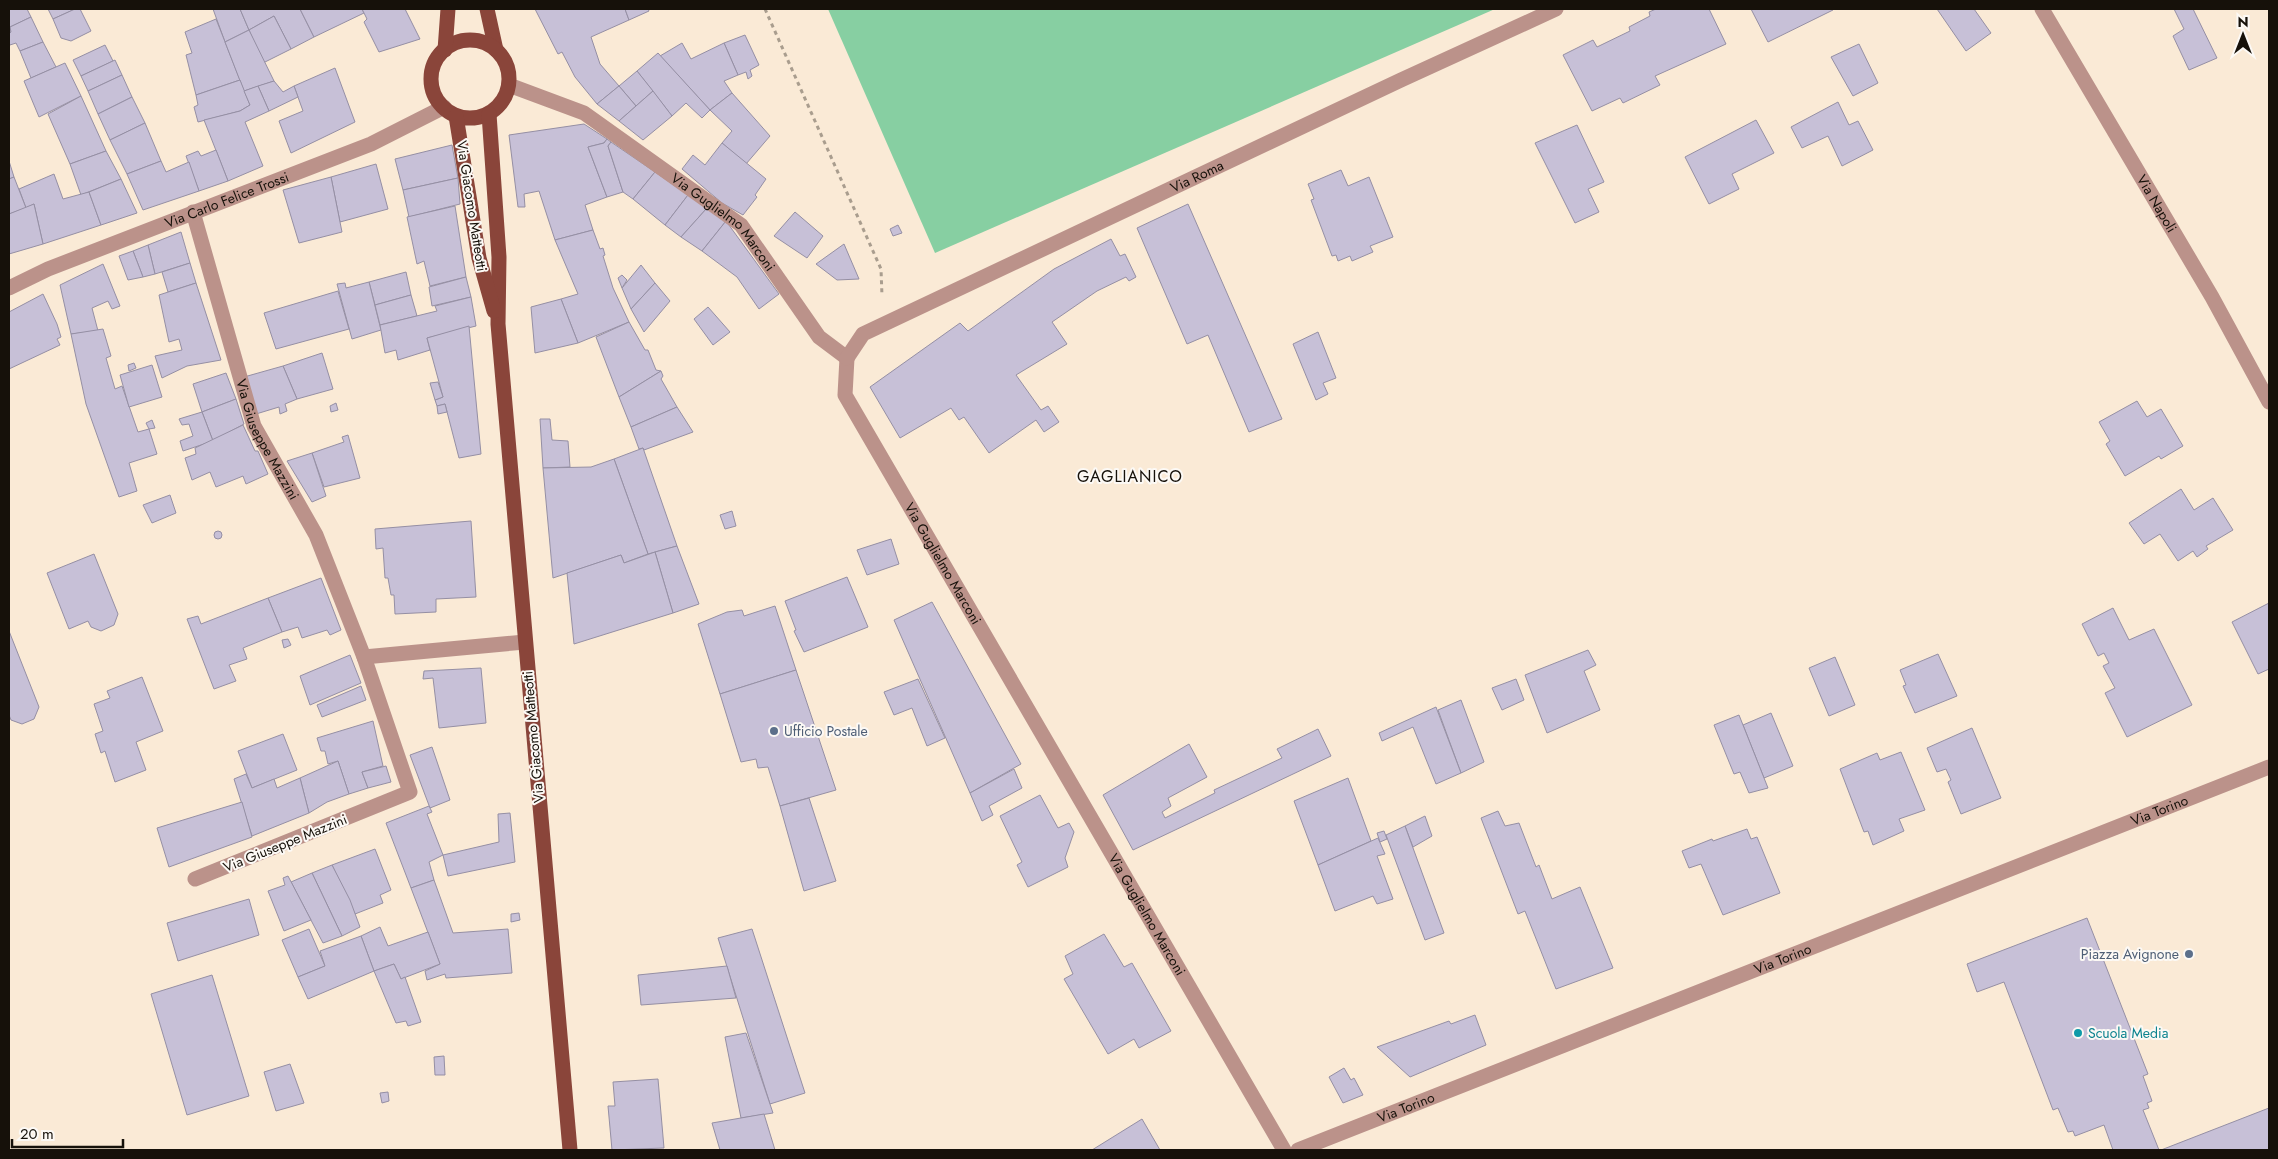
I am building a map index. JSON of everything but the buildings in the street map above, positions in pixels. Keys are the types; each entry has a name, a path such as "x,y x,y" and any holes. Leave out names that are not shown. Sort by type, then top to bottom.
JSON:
{"main road":[{"path":"445,50 448,9"},
{"path":"486,9 496,50"},
{"path":"465,40 476,40 496,50 504,60 509,72 509,84 498,106 489,114 478,117 450,112 436,98 432,85 432,72 436,60 445,50 465,40"},
{"name":"Via Giacomo Matteotti","path":"450,112 479,258 498,324"},
{"name":"Via Giacomo Matteotti","path":"489,114 500,257 498,324 570,1150"}],"street":[{"name":"Via Roma","path":"846,358 863,334 1556,9"},
{"name":"Via Napoli","path":"2042,9 2212,297 2269,402"},
{"name":"Via Guglielmo Marconi","path":"509,84 584,113 741,225 819,337 846,358 845,395 1284,1150"},
{"name":"Via Carlo Felice Trossi","path":"9,288 48,269 450,112"},
{"name":"Via Giuseppe Mazzini","path":"193,212 254,426 316,535 364,657 410,792 195,879"},
{"path":"364,657 525,642"},
{"name":"Via Torino","path":"1298,1150 2269,767"}],"path":[{"path":"765,9 880,269 884,324"}],"green space":[{"path":"828,9 1495,9 935,253"}],"place":[{"name":"Ufficio Postale","path":"774,731"},
{"name":"Piazza Avignone","path":"2189,954"},
{"name":"Scuola Media","path":"2078,1033"}],"district":[{"name":"GAGLIANICO","path":"1130,476"}]}
